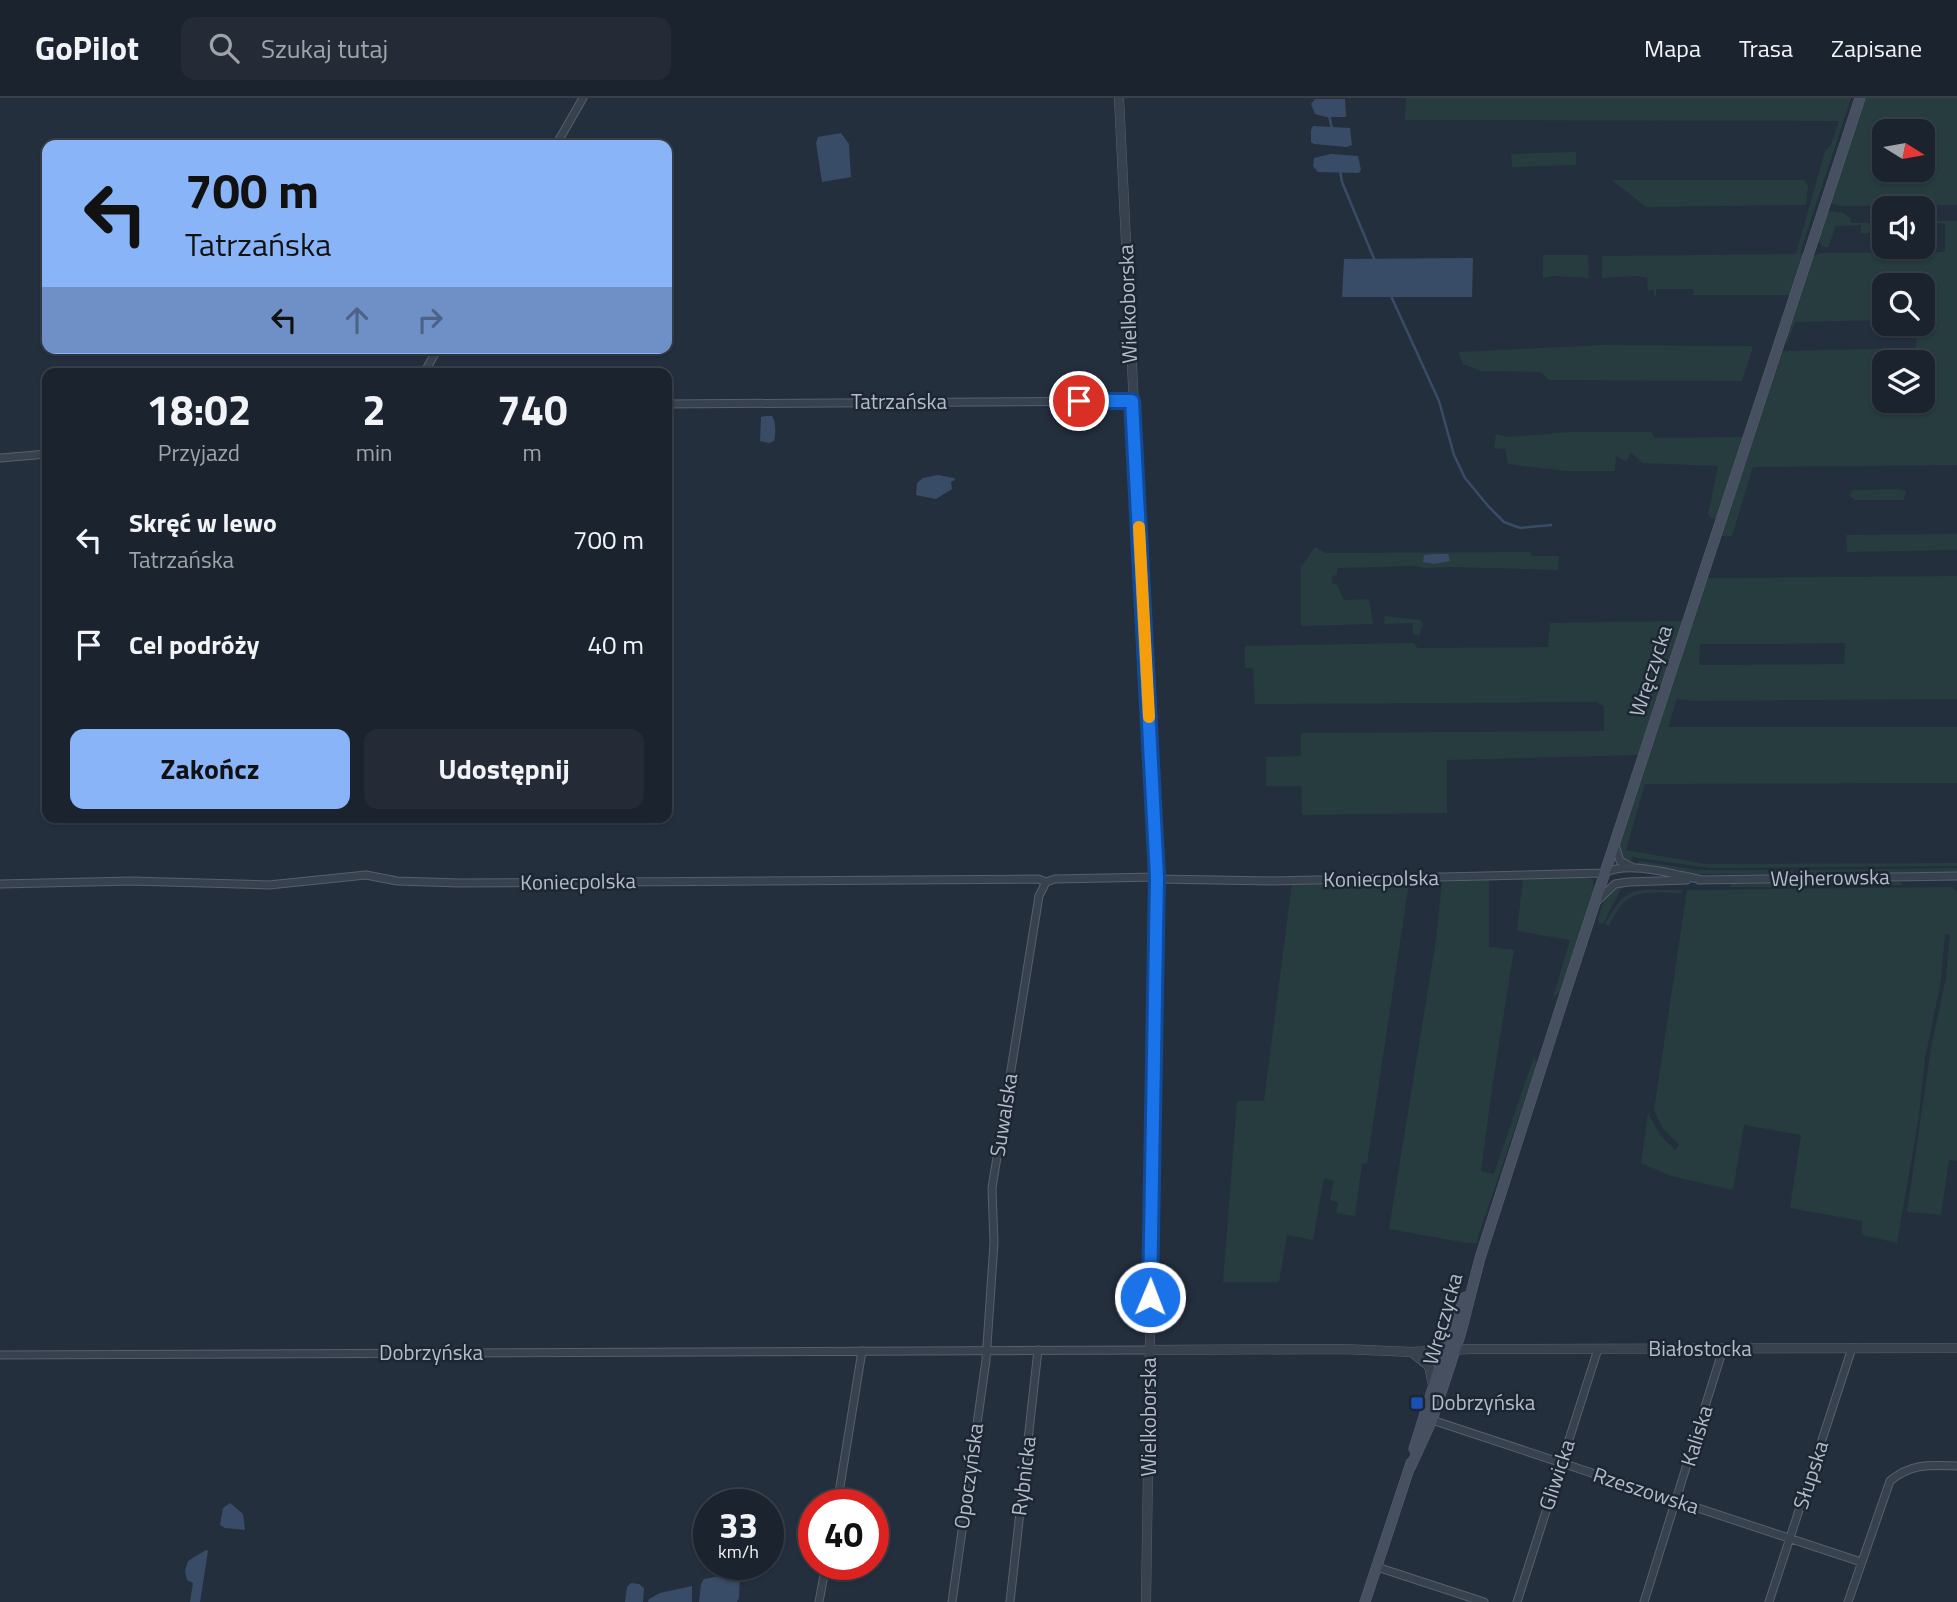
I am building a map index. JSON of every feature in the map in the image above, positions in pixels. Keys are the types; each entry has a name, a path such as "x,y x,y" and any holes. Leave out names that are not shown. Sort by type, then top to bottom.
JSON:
{"main road":[{"name":"Wręczycka","path":"1410,1468 1432,1420 1480,1258 1604,873 1860,98"},
{"name":"Wręczycka","path":"1365,1602 1410,1468 1419,1428 1444,1352 1480,1258"}],"street":[{"path":"559,140 583,98"},
{"name":"Wielkoborska","path":"1119,98 1157,878 1146,1602"},
{"name":"Tatrzańska","path":"672,404 1132,401"},
{"path":"0,458 42,454"},
{"path":"1615,841 1616,855 1620,861 1632,867"},
{"path":"1604,873 1632,867"},
{"name":"Wejherowska","path":"1632,867 1703,880"},
{"path":"1604,873 1628,881"},
{"name":"Koniecpolska","path":"0,884 132,881 268,885 366,875 397,881 459,883 893,879 1038,879 1046,882 1055,878 1273,881 1604,873"},
{"name":"Wejherowska","path":"1628,881 1957,876"},
{"path":"1594,905 1610,887 1628,881"},
{"name":"Suwalska","path":"985,1350 994,1243 992,1188 1039,896 1046,882"},
{"name":"Słupska","path":"1769,1602 1852,1348"},
{"name":"Białostocka","path":"1444,1352 1455,1349 1957,1348"},
{"name":"Dobrzyńska","path":"0,1355 1342,1349 1444,1352"},
{"name":"Gliwicka","path":"1517,1602 1598,1349"},
{"name":"Kaliska","path":"1644,1602 1723,1349"},
{"name":"Opoczyńska","path":"952,1602 985,1350"},
{"name":"Rybnicka","path":"1010,1602 1038,1350"},
{"path":"839,1489 862,1351"},
{"path":"1412,1352 1429,1366 1433,1385"},
{"path":"1444,1352 1450,1364"},
{"name":"Rzeszowska","path":"1432,1420 1861,1562"},
{"path":"1848,1602 1890,1482 1902,1471 1927,1465 1957,1465"},
{"path":"1377,1567 1484,1602"},
{"path":"819,1602 823,1580"}],"green space":[{"path":"1406,98 1851,98 1800,253 1805,254 1789,295 1694,295 1693,289 1656,289 1654,296 1654,290 1648,290 1647,278 1602,278 1602,256 1796,254 1825,151 1831,145 1839,121 1405,120"},
{"path":"1866,98 1957,98 1957,205 1935,205 1935,196 1872,196 1872,206 1840,206 1830,203"},
{"path":"1576,152 1576,165 1512,167 1511,154"},
{"path":"1612,180 1804,180 1808,187 1806,205 1646,207"},
{"path":"1828,211 1843,213 1850,218 1851,223 1872,223 1871,233 1861,233 1861,225 1836,226 1828,247 1818,241"},
{"path":"1935,221 1957,221 1957,465 1753,467 1732,536 1721,536 1783,351 1916,348 1917,336 1935,336 1935,273 1872,273 1872,320 1795,322 1787,344 1813,256 1822,253 1872,253 1872,259 1935,259 1935,252 1945,252 1945,223"},
{"path":"1543,255 1588,255 1589,278 1543,278"},
{"path":"1602,345 1753,346 1742,381 1549,380 1541,372 1481,371 1463,364 1458,352"},
{"path":"1569,432 1651,432 1655,438 1744,437 1717,519 1708,514 1718,466 1643,463 1631,453 1626,461 1616,456 1615,471 1567,471 1508,464 1505,449 1494,448 1496,434 1508,437"},
{"path":"1852,490 1906,491 1904,500 1855,500 1850,496"},
{"path":"1957,534 1957,550 1847,552 1846,535"},
{"path":"1315,547 1326,553 1531,552 1531,556 1559,556 1558,570 1415,566 1337,568 1332,583 1337,585 1344,600 1369,599 1373,624 1301,626 1301,567"},
{"path":"1957,576 1957,699 1677,699 1668,727 1957,727 1957,783 1645,784 1626,850 1706,864 1957,863 1957,866 1710,868 1632,857 1630,863 1624,862 1618,847 1707,578","holes":["1845,643 1844,664 1699,665 1700,644"]},
{"path":"1385,616 1420,620 1423,624 1419,636 1413,634 1413,623 1384,624"},
{"path":"1684,621 1640,755 1447,760 1447,813 1302,815 1301,786 1266,786 1266,757 1301,756 1301,733 1604,731 1604,706 1596,702 1255,704 1253,668 1245,668 1245,646 1413,643 1418,648 1548,647 1550,623"},
{"path":"1640,861 1697,870 1793,870 1793,874 1696,874 1636,864"},
{"path":"1957,868 1957,872 1802,874 1800,870"},
{"path":"1585,877 1593,880 1594,889 1560,992 1553,997 1570,940 1517,931 1523,878"},
{"path":"1489,880 1489,947 1514,950 1481,1171 1494,1174 1534,1056 1537,1064 1476,1243 1467,1243 1389,1229 1436,940 1442,882"},
{"path":"1409,882 1367,1164 1362,1163 1355,1216 1336,1213 1338,1202 1330,1200 1334,1181 1324,1178 1313,1240 1287,1235 1279,1282 1223,1282 1237,1101 1264,1101 1292,883"},
{"path":"1845,882 1901,882 1902,885 1844,886"},
{"path":"1797,883 1798,887 1730,887 1731,884"},
{"path":"1623,885 1603,924 1599,923 1601,908 1606,898 1612,890"},
{"path":"1953,887 1953,890 1957,890 1957,1161 1949,1160 1941,1215 1907,1212 1931,1048 1946,978 1950,934 1945,934 1941,980 1925,1059 1918,1122 1897,1243 1862,1235 1862,1221 1790,1208 1801,1135 1744,1125 1733,1190 1671,1176 1641,1163 1648,1113 1660,1135 1675,1150 1679,1145 1663,1129 1654,1110 1687,890"},
{"path":"1682,890 1682,893 1638,894 1623,904 1609,926 1605,924 1621,901 1636,891"}],"water":[{"path":"1315,99 1345,99 1346,117 1315,114 1311,104"},
{"path":"1313,126 1350,128 1352,145 1347,147 1314,144 1311,142"},
{"path":"841,133 849,144 851,177 822,182 816,143 818,137"},
{"path":"1331,154 1358,156 1361,170 1359,173 1318,172 1313,166 1314,158"},
{"path":"1473,258 1472,297 1342,297 1344,259"},
{"path":"772,416 775,424 774,441 769,443 760,441 761,417"},
{"path":"938,475 954,478 951,482 952,489 936,499 916,495 917,483 923,478"},
{"path":"1448,554 1450,561 1434,564 1423,562 1424,555"},
{"path":"230,1503 243,1514 245,1530 220,1525 223,1508"},
{"path":"208,1551 200,1602 190,1602 193,1583 187,1580 185,1571 188,1561"},
{"path":"703,1580 740,1580 739,1598 737,1602 699,1602"},
{"path":"631,1583 644,1588 643,1602 625,1602 627,1587"},
{"path":"692,1586 692,1602 648,1602 660,1593"}],"waterway":[{"path":"1329,115 1332,129"},
{"path":"1340,170 1342,182 1375,261"},
{"path":"1391,296 1439,401 1454,455 1465,478 1504,522 1520,528 1551,525"}],"slow traffic":[{"path":"1139,527 1149,717"}],"place":[{"name":"Dobrzyńska","path":"1417,1403"}],"route":[{"path":"1079,401 1132,401 1157,877 1150,1297"}]}
